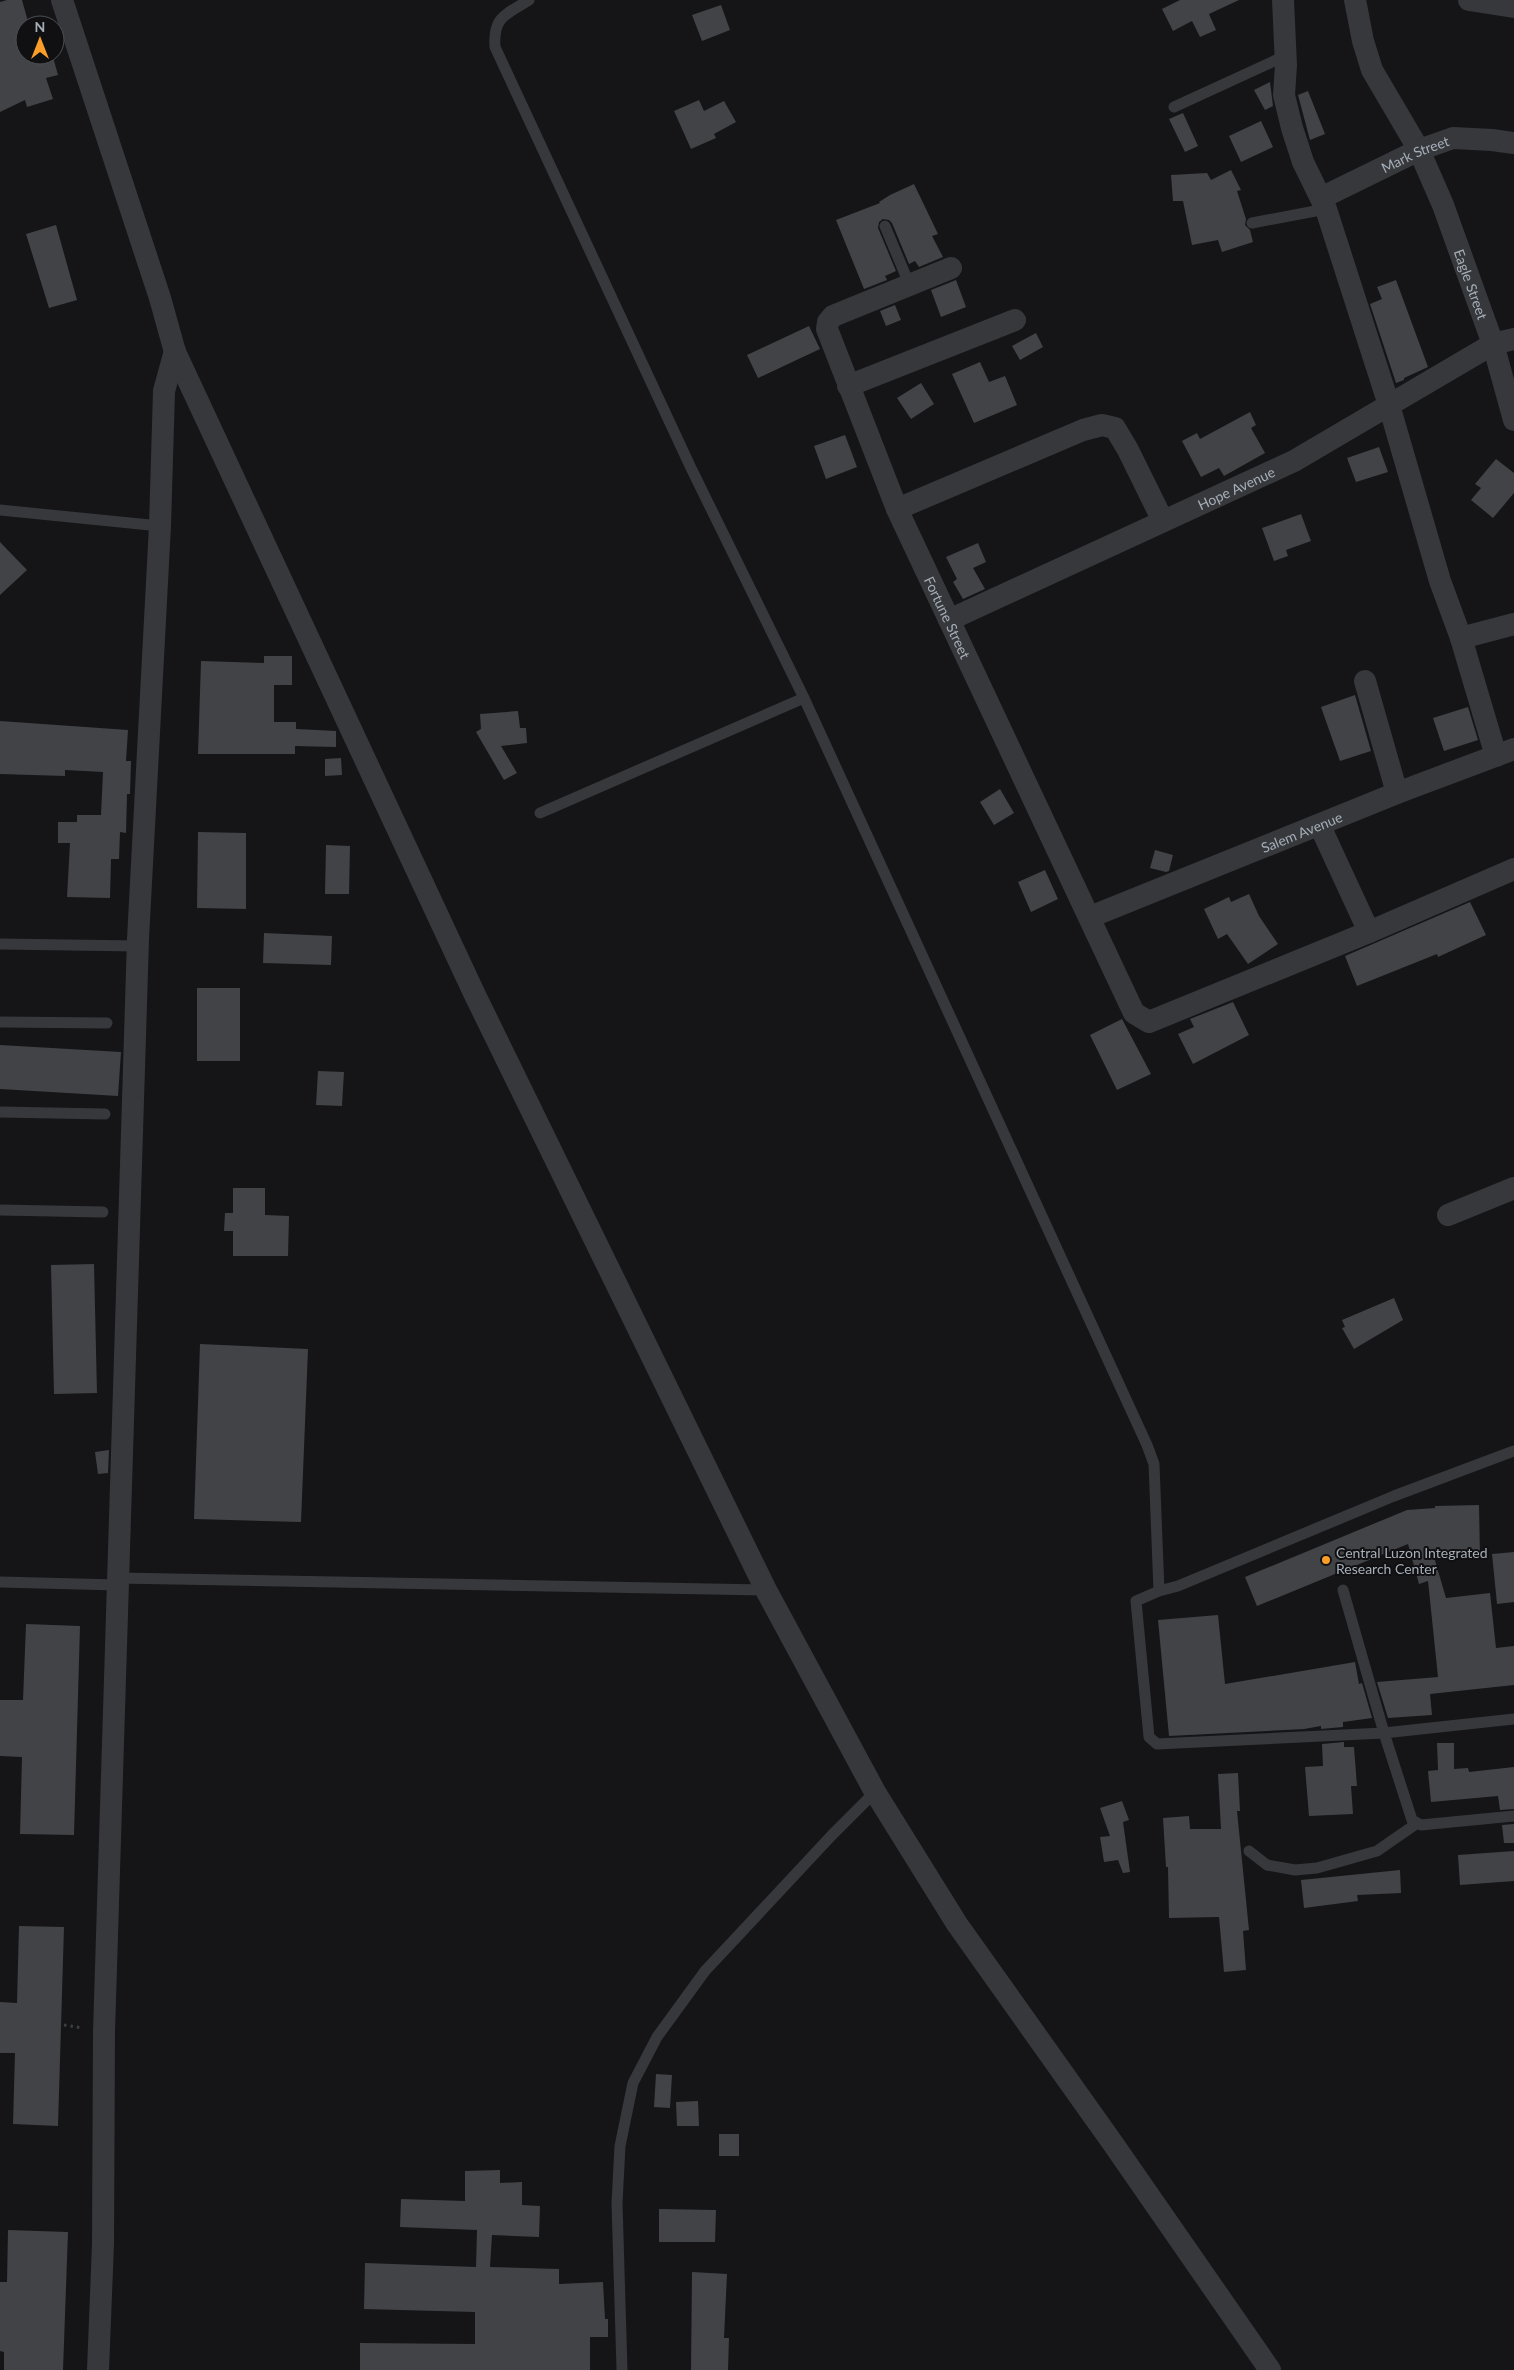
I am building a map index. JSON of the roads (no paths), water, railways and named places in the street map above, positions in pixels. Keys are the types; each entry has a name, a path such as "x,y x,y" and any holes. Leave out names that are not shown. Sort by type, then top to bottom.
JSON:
{"street":[{"path":"62,0 160,298 175,351 470,984 766,1590 875,1792 957,1924 1114,2145 1270,2370"},
{"path":"1283,0 1284,95 1292,128 1304,162 1324,204 1389,405 1440,581 1505,753"},
{"name":"Eagle Street","path":"1355,0 1363,41 1372,70 1419,150 1504,342 1514,420"},
{"path":"1469,0 1514,7"},
{"name":"Mark Street","path":"1324,204 1419,150 1453,138 1492,140 1514,144"},
{"name":"Fortune Street","path":"951,268 833,316 828,322 827,329 897,508 1134,1013 1149,1022 1369,932"},
{"path":"848,386 1015,320"},
{"name":"Hope Avenue","path":"949,620 1294,461 1389,405 1504,342"},
{"path":"98,2370 103,2244 104,2032 138,946 160,526 164,391 175,351"},
{"path":"897,508 1083,430 1102,425 1115,428 1163,521"},
{"path":"1461,638 1514,624"},
{"path":"1366,680 1397,794"},
{"name":"Salem Avenue","path":"1090,917 1397,794 1505,753"},
{"path":"1320,826 1369,932 1514,869"},
{"path":"1448,1215 1514,1188"}],"lane":[{"path":"529,0 502,17 494,30 496,47 691,468 804,698 1147,1445 1154,1464 1159,1590"},
{"path":"1174,107 1285,56"},
{"path":"1252,223 1324,204"},
{"path":"885,226 910,286"},
{"path":"0,510 160,526"},
{"path":"540,813 804,698"},
{"path":"0,944 138,946"},
{"path":"0,1022 107,1023"},
{"path":"0,1112 106,1114"},
{"path":"0,1210 103,1212"},
{"path":"1514,1451 1394,1496 1178,1586 1159,1590 1136,1601 1149,1737 1151,1741 1157,1744 1384,1733 1514,1719"},
{"path":"0,1582 118,1581 766,1590"},
{"path":"1343,1590 1384,1733 1412,1820 1421,1826 1514,1816"},
{"path":"622,2370 617,2194 620,2146 633,2084 657,2037 705,1971 832,1834 875,1792"},
{"path":"1249,1851 1267,1865 1295,1870 1317,1868 1377,1851 1416,1824"}],"place":[{"name":"Central Luzon Integrated Research Center","path":"1326,1560"}]}
